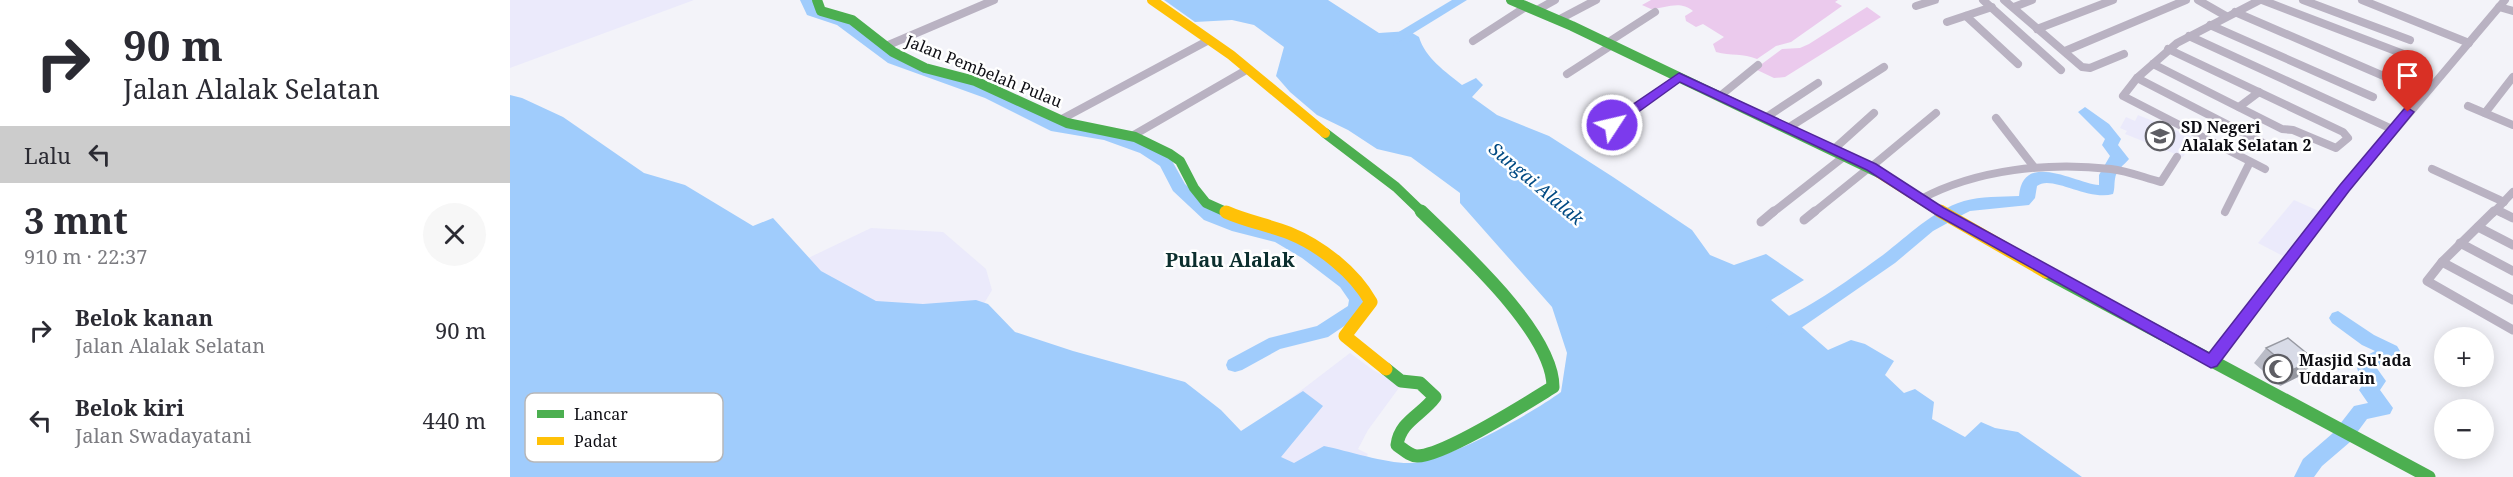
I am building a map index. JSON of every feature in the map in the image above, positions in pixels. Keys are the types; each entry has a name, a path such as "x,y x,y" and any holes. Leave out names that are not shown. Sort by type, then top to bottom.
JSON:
{"street":[{"name":"Jalan Pembelah Pulau","path":"817,0 821,11 852,20 904,58 926,68 975,81 1060,120 1132,136 1174,156 1206,203 1232,215 1300,238 1353,276 1366,291 1371,302 1366,313 1347,330 1345,336 1401,381 1420,383 1435,397 1431,404 1411,417 1397,438 1399,446 1416,456 1431,454 1464,439 1549,390 1554,385 1548,359 1529,325 1460,249 1396,187 1320,129 1248,69"},
{"path":"886,46 994,0"},
{"path":"1132,136 1248,69 1152,0"},
{"path":"1512,0 1870,167 1939,211 2211,362 2429,477"},
{"path":"1473,41 1491,27 1554,0"},
{"path":"1558,20 1596,0"},
{"path":"1916,6 1935,0"},
{"path":"1983,0 2061,70"},
{"path":"2004,0 2082,67 2088,68 2124,54"},
{"path":"2014,7 2032,0"},
{"path":"2037,29 2113,0"},
{"path":"2065,51 2186,0"},
{"path":"2198,0 2226,16"},
{"path":"2265,169 2124,98 2124,92 2168,49 2226,16 2261,0 2414,58"},
{"path":"2303,0 2410,40"},
{"path":"2362,0 2469,43"},
{"path":"2211,362 2344,188 2423,93 2502,3 2513,11"},
{"path":"1947,22 1992,8"},
{"path":"1567,74 1655,12"},
{"path":"2235,12 2423,93"},
{"path":"1966,16 2018,64"},
{"path":"2210,25 2373,98"},
{"path":"2189,36 2394,130"},
{"path":"1060,120 1209,40"},
{"path":"2153,64 2282,129 2294,130 2332,148 2336,148 2348,138 2343,132 2168,49"},
{"path":"1720,96 1758,65"},
{"path":"1788,128 1884,67"},
{"path":"1612,125 1679,77"},
{"path":"2485,113 2513,77"},
{"path":"2137,78 2275,149"},
{"path":"1765,118 1818,83"},
{"path":"2239,107 2259,92"},
{"path":"2468,106 2513,125"},
{"path":"1761,222 1840,152 1874,113"},
{"path":"1804,220 1936,113"},
{"path":"2294,130 2310,117"},
{"path":"1996,118 2034,167"},
{"path":"1921,199 1938,190 2007,171 2034,167 2114,169 2161,182 2177,157"},
{"path":"2225,212 2250,162"},
{"path":"2432,169 2504,202"},
{"path":"2513,192 2460,243 2428,278 2429,283 2513,330"},
{"path":"2496,210 2513,218"},
{"path":"2478,227 2513,244"},
{"path":"2460,243 2513,271"},
{"path":"2442,262 2513,300"}],"shaded area":[{"path":"510,0 694,0 510,68"},
{"path":"1651,0 1838,0 1835,2 1842,6 1791,42 1776,46 1757,59 1716,52 1713,44 1724,37 1703,24 1696,27 1686,21 1685,16 1693,11 1678,5 1651,9 1642,5"},
{"path":"1867,7 1881,17 1785,77 1774,78 1755,69 1782,49 1800,48 1809,44"},
{"name":"SD Negeri Alalak Selatan 2","path":"2138,115 2195,138 2183,157 2125,134 2127,131 2120,128 2126,117 2135,121"},
{"path":"2294,200 2321,212 2283,256 2258,243"},
{"path":"871,228 943,232 986,269 992,290 978,314 936,338 802,261"},
{"path":"1350,353 1373,370 1401,385 1368,430 1358,449 1368,454 1359,465 1299,471 1276,458 1282,405"}],"water":[{"name":"Sungai Alalak","path":"1164,0 1328,0 1379,33 1409,31 1419,37 1426,52 1437,64 1462,85 1476,78 1483,85 1472,97 1497,115 1549,136 1613,177 1692,230 1710,255 1734,265 1766,254 1804,280 1771,300 1828,350 1851,340 1865,344 1894,361 1885,375 1904,393 1915,389 1934,402 1932,419 1965,437 1981,422 1995,428 2018,432 2082,477 510,477 510,95 522,98 563,117 644,173 685,185 753,226 773,218 821,271 876,301 923,304 976,300 988,304 1015,332 1073,351 1185,382 1221,410 1241,431 1303,391 1323,406 1281,457 1294,463 1324,446 1402,463 1427,460 1488,435 1561,392 1567,353 1552,307 1460,203 1460,193 1411,157 1377,149 1348,130 1317,115 1290,92 1276,76 1284,47 1254,25 1232,20 1195,22"}],"building":[{"path":"2288,338 2315,360 2292,370 2266,348"}],"waterway":[{"path":"806,0 812,12 842,22 893,60 990,95 1056,128 1107,136 1145,150 1166,163 1179,187 1210,216 1238,227 1280,238 1308,254 1346,283 1358,299 1356,309 1322,332 1275,343 1235,365"},
{"path":"1389,42 1461,0"},
{"path":"1775,329 1795,323 1889,259 1927,227 1967,206 2023,201 2027,198 2029,185 2042,177 2061,178 2083,188 2107,190 2107,175 2114,167 2114,160 2121,159 2110,145 2113,139 2104,127 2085,112"},
{"path":"2304,477 2310,465 2346,433 2361,412 2383,408 2368,390 2377,381 2366,369 2366,364 2391,351 2368,340 2338,318"}],"traffic: fast":[{"path":"817,0 821,11 852,20 893,52 925,68 975,81 1067,123 1135,137 1170,154 1180,161 1194,188 1206,203 1226,212"},
{"path":"1511,0 1572,26 1879,173"},
{"path":"1325,133 1396,187 1460,249 1529,325 1548,359 1553,376 1553,387 1445,448 1414,456 1397,445 1398,436 1406,424 1425,409 1435,397 1420,383 1401,381 1386,369"},
{"path":"2046,272 2429,477"}],"traffic: slow":[{"path":"1152,0 1231,55 1325,133"},
{"path":"1879,173 1939,211 2046,272"},
{"path":"1226,212 1300,238 1329,257 1350,275 1371,302 1345,336 1386,369"}],"place":[{"name":"SD Negeri Alalak Selatan 2","path":"2160,136"},
{"name":"Masjid Su'ada Uddarain","path":"2278,369"}],"district":[{"name":"Pulau Alalak","path":"1230,260"}],"route":[{"path":"1612,125 1679,77 1871,167 1939,211 2211,362 2233,331 2286,267 2344,188 2408,112"}]}
